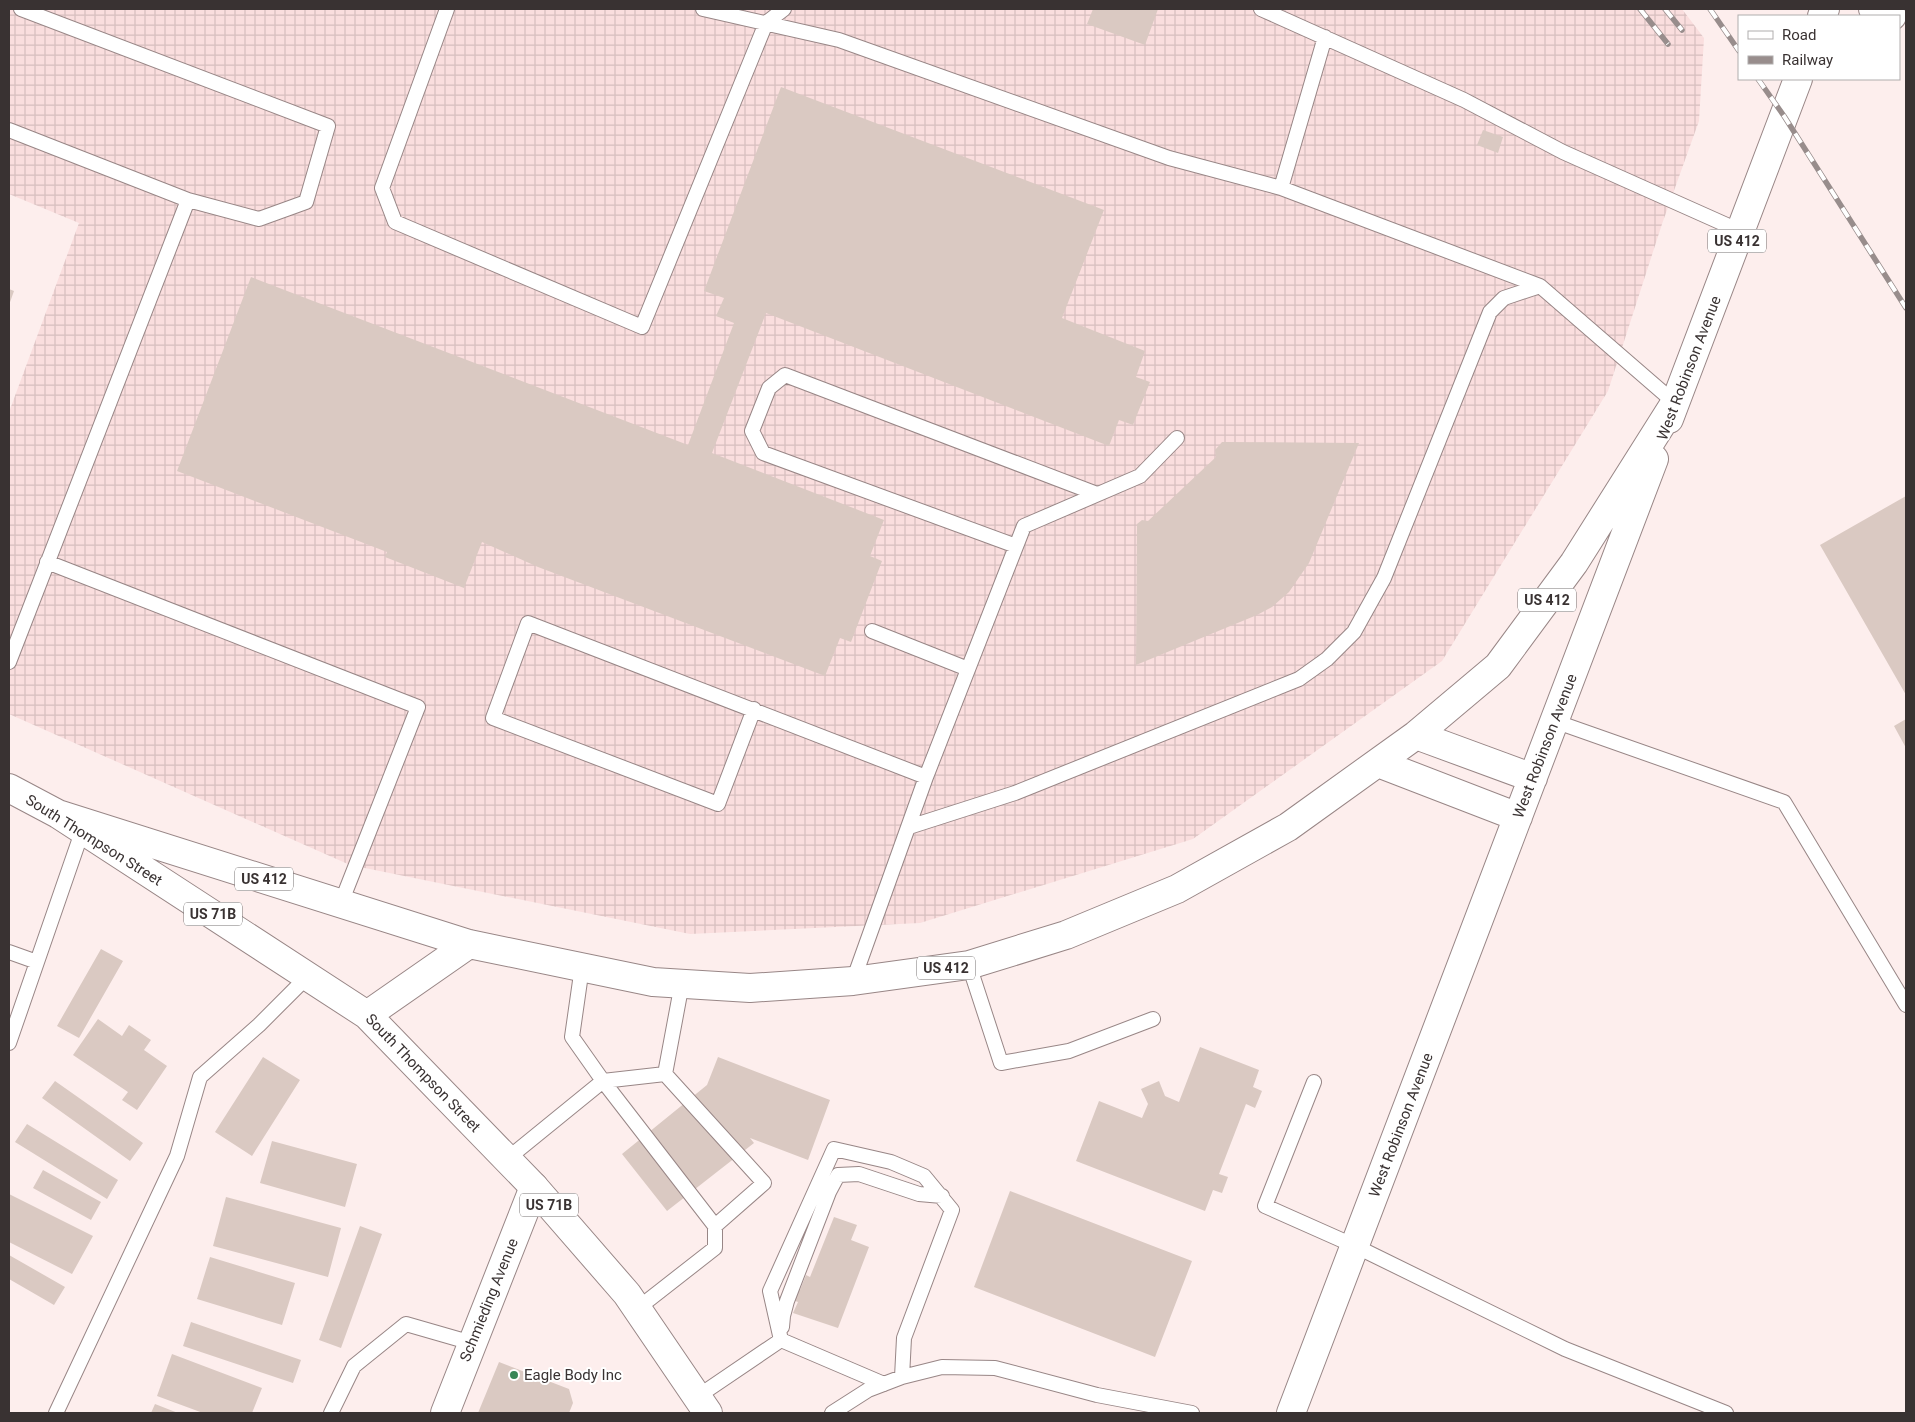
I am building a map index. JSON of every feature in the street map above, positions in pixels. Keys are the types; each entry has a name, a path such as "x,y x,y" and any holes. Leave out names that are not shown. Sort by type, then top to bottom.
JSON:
{"main road":[{"path":"1873,9 1889,15"},
{"name":"West Robinson Avenue","path":"1291,1413 1798,80"},
{"name":"US 412","path":"58,814 469,944 653,982 750,988 853,981 969,965 1066,935 1177,889 1288,827 1416,736 1498,666 1574,563 1676,403"},
{"path":"1416,736 1533,778"},
{"path":"1378,763 1518,817"},
{"name":"South Thompson Street","path":"9,788 83,829 367,1015 534,1188 627,1294 703,1405"},
{"path":"367,1015 469,944"},
{"name":"Schmieding Avenue","path":"445,1413 534,1188"}],"lane":[{"path":"9,130 188,200 259,220 306,202 328,126 21,9"},
{"path":"447,9 382,188 395,222 642,327 766,24 784,9"},
{"path":"703,9 839,40 1169,158 1280,188 1540,286 1676,403"},
{"path":"1261,9 1464,100 1562,152 1740,231"},
{"path":"1280,188 1325,37"},
{"path":"9,662 188,200"},
{"path":"909,826 1015,793 1299,678 1327,659 1354,632 1384,578 1490,312 1504,298 1540,286"},
{"path":"1016,546 763,453 752,431 768,388 785,375 1097,494"},
{"path":"853,981 926,777 1024,526 1140,476 1178,438"},
{"path":"47,562 418,707 341,903"},
{"path":"754,710 718,804 493,718 528,623 754,710 926,777"},
{"path":"872,631 968,669"},
{"path":"1554,721 1784,802 1906,1005"},
{"path":"9,1043 83,829"},
{"path":"9,952 37,962"},
{"path":"969,965 1001,1062 1069,1051 1152,1019"},
{"path":"582,968 572,1038 715,1226 715,1248 637,1309"},
{"path":"56,1413 177,1156 200,1078 259,1025 308,976"},
{"path":"665,1074 682,983"},
{"path":"506,1159 603,1081 665,1074"},
{"path":"665,1074 764,1183 715,1226"},
{"path":"1314,1082 1265,1206 1355,1246 1565,1349 1726,1413"},
{"path":"781,1340 770,1291 834,1149 891,1162 924,1176 952,1210 904,1338 902,1377"},
{"path":"703,1405 781,1340 783,1316 787,1301 829,1192 838,1175 859,1174 919,1194 942,1196"},
{"path":"332,1413 354,1366 406,1324 472,1343"},
{"path":"781,1340 884,1384"},
{"path":"832,1413 868,1390 902,1377 942,1367 995,1368 1143,1408 1192,1413"}],"shaded area":[{"path":"9,9 1682,9 1704,38 1699,121 1662,224 1608,391 1442,661 1193,839 920,923 690,934 350,865 9,714 9,412 79,223 9,194"}],"building":[{"path":"1093,9 1158,9 1145,45 1087,24"},
{"path":"781,87 1104,210 1062,318 1145,351 1136,377 1150,382 1133,425 1119,420 1109,446 766,313 712,453 884,520 870,556 882,561 851,642 840,638 825,676 538,567 482,542 464,588 385,557 387,552 177,471 251,277 688,445 734,323 716,316 724,298 704,291"},
{"path":"1483,130 1503,137 1498,153 1477,145"},
{"path":"9,289 14,291 9,305"},
{"path":"1222,442 1359,443 1309,563 1289,592 1272,607 1257,615 1136,665 1137,524 1142,520 1148,521 1216,457 1215,450"},
{"path":"1906,496 1906,695 1820,545"},
{"path":"1906,719 1906,748 1894,726"},
{"path":"101,949 123,961 79,1038 57,1026"},
{"path":"98,1019 122,1036 129,1025 151,1040 144,1050 167,1066 137,1110 122,1100 128,1092 73,1055"},
{"path":"1200,1047 1259,1070 1253,1087 1262,1091 1255,1108 1246,1104 1219,1174 1228,1177 1222,1193 1213,1190 1205,1211 1076,1161 1099,1101 1142,1118 1148,1104 1141,1089 1159,1081 1165,1096 1179,1102"},
{"path":"263,1057 300,1080 252,1156 215,1132"},
{"path":"718,1057 830,1100 808,1160 750,1138 754,1143 667,1211 622,1154 707,1085"},
{"path":"55,1081 143,1143 130,1161 42,1098"},
{"path":"27,1124 118,1180 107,1199 15,1142"},
{"path":"272,1141 357,1164 345,1207 260,1183"},
{"path":"43,1170 101,1202 91,1220 33,1188"},
{"path":"1010,1191 1192,1261 1155,1357 974,1287"},
{"path":"9,1194 93,1236 72,1274 9,1242"},
{"path":"226,1197 341,1228 328,1277 213,1246"},
{"path":"834,1217 857,1225 851,1240 869,1247 838,1328 793,1313 798,1302 790,1299 795,1287 800,1290 806,1275 810,1277"},
{"path":"360,1226 382,1234 341,1348 319,1340"},
{"path":"9,1255 65,1287 54,1305 9,1279"},
{"path":"210,1257 295,1283 282,1325 197,1299"},
{"path":"191,1322 301,1360 293,1383 183,1346"},
{"path":"172,1354 262,1388 252,1413 203,1413 157,1396"},
{"name":"Eagle Body Inc","path":"499,1362 569,1389 573,1403 569,1413 478,1413"},
{"path":"155,1404 178,1413 151,1413"}],"railway":[{"path":"1640,9 1668,44"},
{"path":"1665,9 1682,30"},
{"path":"1710,9 1738,50"},
{"path":"1759,80 1784,116 1906,308"}],"place":[{"name":"Eagle Body Inc","path":"514,1375"}]}
